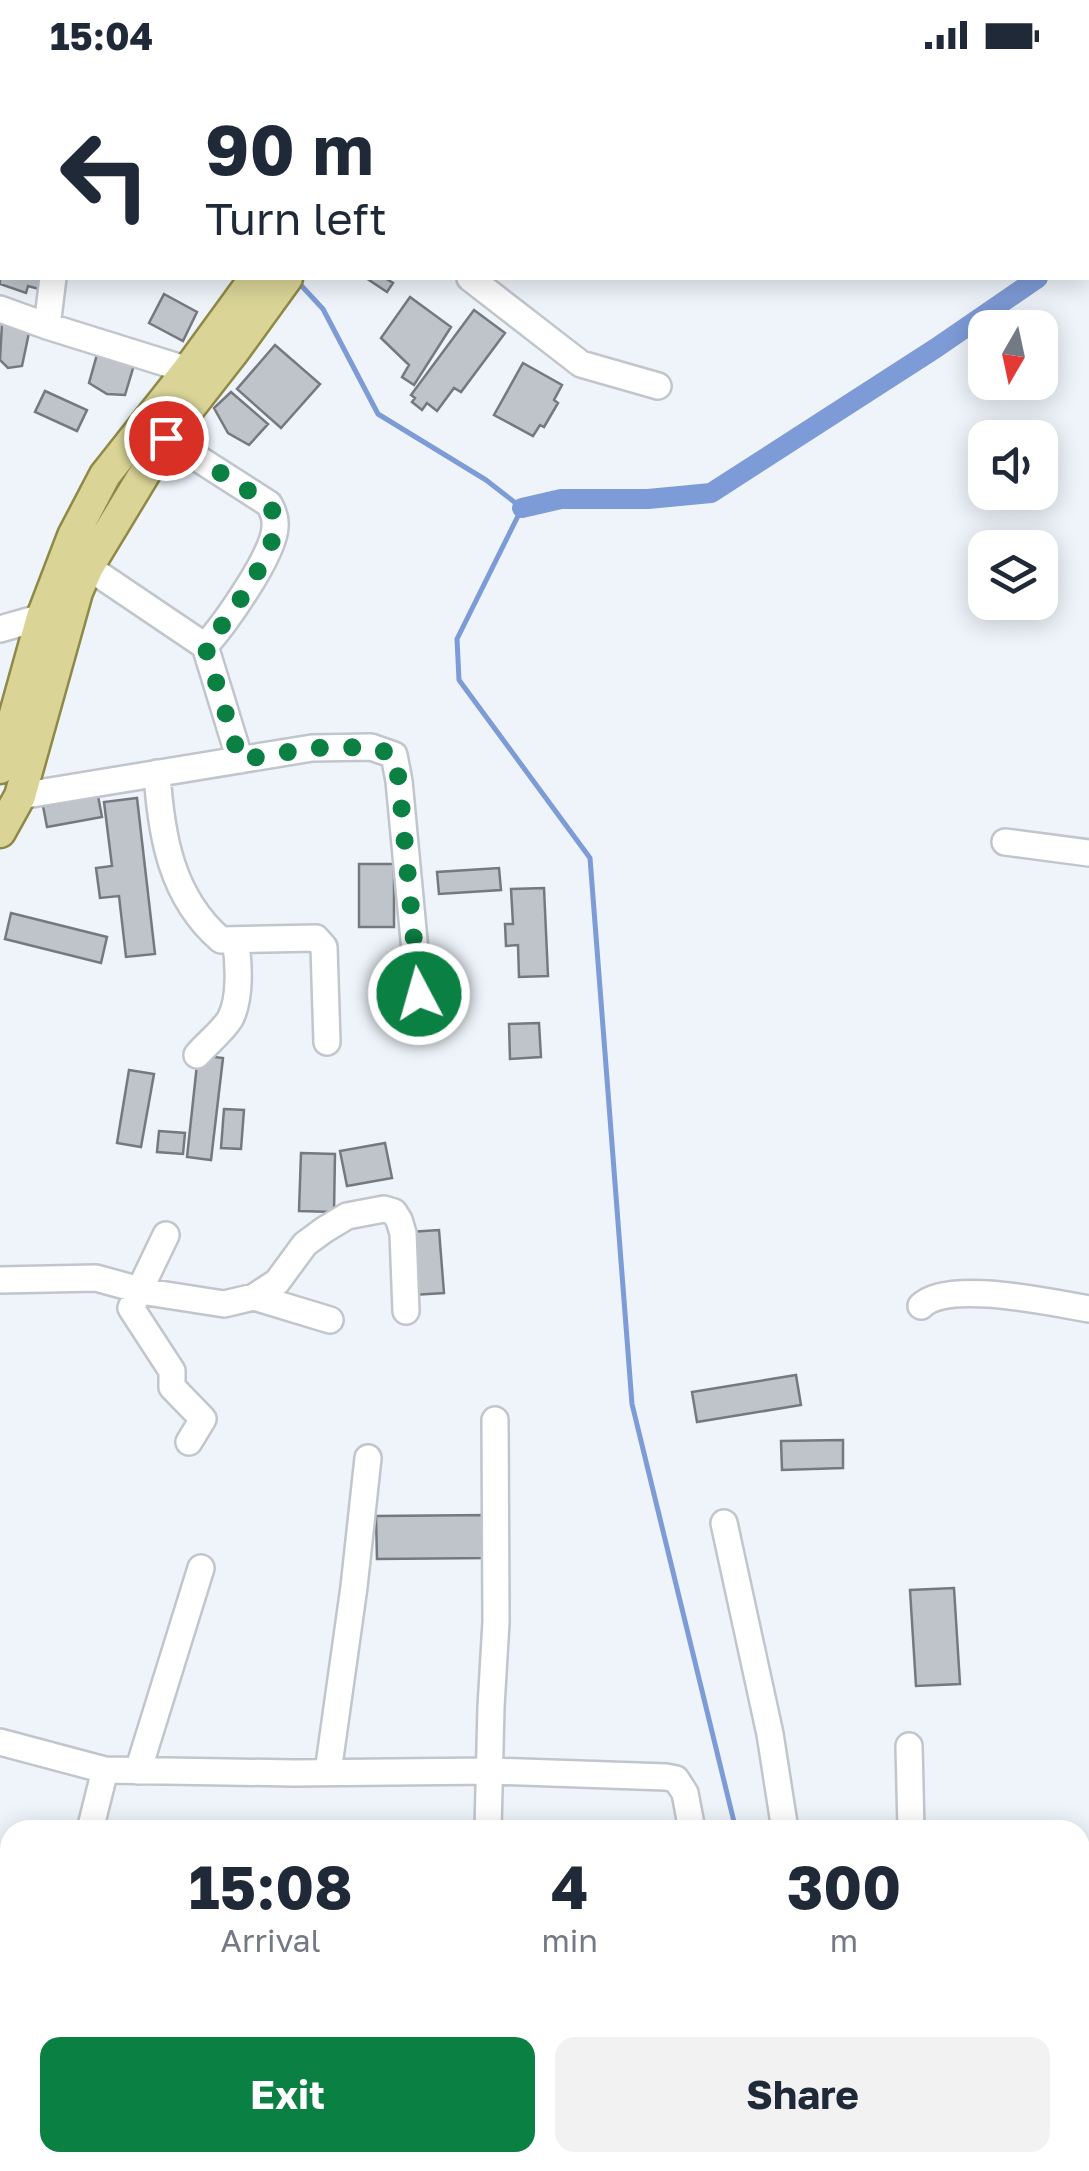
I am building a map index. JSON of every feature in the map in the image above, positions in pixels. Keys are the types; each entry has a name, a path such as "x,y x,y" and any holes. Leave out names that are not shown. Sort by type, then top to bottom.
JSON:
{"main road":[{"path":"0,832 20,796 77,592 88,567 224,343 272,283"},
{"path":"0,768 42,617 73,536 105,475 188,370 224,343"}],"street":[{"path":"47,326 53,280"},
{"path":"473,280 580,364 658,386"},
{"path":"0,309 188,370"},
{"path":"166,438 269,504 274,514 276,529 271,548 219,631 205,646"},
{"path":"88,567 205,646 240,760"},
{"path":"0,629 42,617"},
{"path":"20,796 312,748 372,747 394,755 420,1004"},
{"path":"157,773 160,823 176,879 204,925 220,940 316,938 324,948 327,1042"},
{"path":"1005,842 1089,854"},
{"path":"197,1055 230,1018 239,963 235,940"},
{"path":"0,1280 96,1278 139,1290 224,1304 254,1297 277,1282 305,1244 346,1216 384,1209 394,1212 403,1233 406,1311"},
{"path":"166,1235 132,1310 172,1372 172,1387 203,1419 188,1442"},
{"path":"921,1306 928,1298 970,1294 1014,1296 1089,1309"},
{"path":"254,1297 330,1320"},
{"path":"488,1820 496,1622 495,1420"},
{"path":"328,1772 368,1458"},
{"path":"724,1523 770,1734 783,1820"},
{"path":"138,1771 201,1568"},
{"path":"0,1742 105,1770 490,1771 666,1777 676,1780 686,1794 690,1820"},
{"path":"909,1746 911,1820"},
{"path":"92,1820 105,1770"}],"building":[{"path":"0,280 42,280 39,289 28,286 26,293 0,284"},
{"path":"369,280 393,283 387,292"},
{"path":"164,294 197,312 183,341 149,323"},
{"path":"410,297 451,327 414,385 402,377 409,365 381,338"},
{"path":"474,310 505,333 461,392 454,388 437,411 427,403 422,410 412,402 415,398 411,395"},
{"path":"2,322 30,328 22,366 8,368 0,360"},
{"path":"275,345 320,384 281,428 237,389"},
{"path":"98,351 134,365 125,395 107,394 89,383"},
{"path":"523,363 562,385 554,400 558,403 544,427 540,425 533,436 494,415"},
{"path":"45,391 87,410 77,431 35,412"},
{"path":"231,392 268,424 249,445 228,433 214,408"},
{"path":"98,796 102,817 47,827 43,806"},
{"path":"137,798 155,954 126,957 119,896 100,898 96,868 112,866 104,802"},
{"path":"359,864 394,864 394,927 359,927"},
{"path":"499,868 501,890 439,894 437,872"},
{"path":"544,888 548,976 519,977 518,945 506,946 505,924 513,924 511,889"},
{"path":"11,913 107,937 101,963 5,939"},
{"path":"539,1023 541,1057 510,1059 509,1024"},
{"path":"198,1055 223,1058 211,1160 187,1157"},
{"path":"129,1070 154,1074 141,1147 117,1143"},
{"path":"224,1109 244,1110 241,1149 221,1148"},
{"path":"159,1131 185,1133 183,1154 157,1152"},
{"path":"385,1143 392,1178 347,1186 340,1151"},
{"path":"301,1153 335,1154 334,1212 299,1211"},
{"path":"439,1230 444,1293 413,1295 409,1232"},
{"path":"796,1375 801,1405 697,1422 692,1392"},
{"path":"843,1440 843,1468 782,1470 781,1441"},
{"path":"488,1515 489,1558 377,1559 376,1516"},
{"path":"954,1588 960,1684 916,1686 910,1590"}],"waterway":[{"path":"522,508 561,499 648,499 711,493 1035,280"},
{"path":"298,282 323,309 378,414 486,480 522,508 457,639 459,680 590,858 632,1404 734,1820"}],"route":[{"path":"166,438 269,504 274,514 276,529 271,548 219,631 205,646 240,760 312,748 372,747 394,755 419,994"}]}
